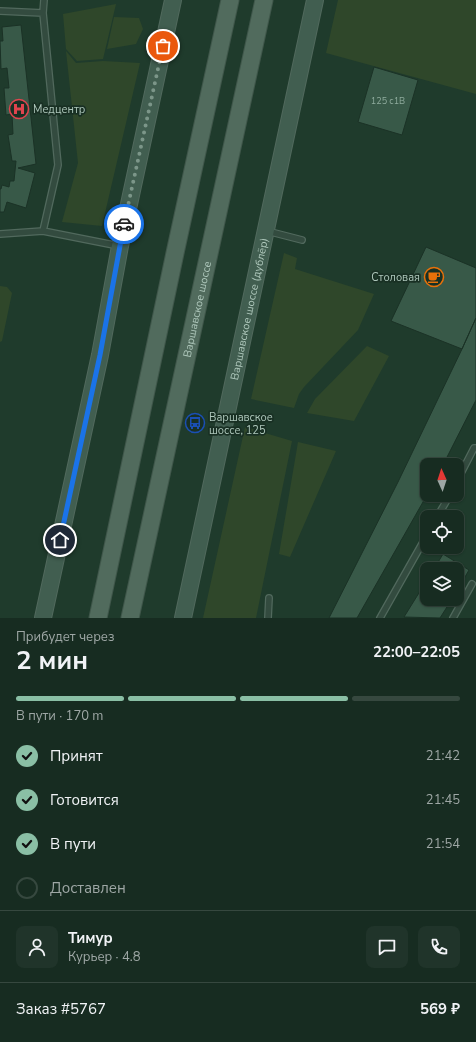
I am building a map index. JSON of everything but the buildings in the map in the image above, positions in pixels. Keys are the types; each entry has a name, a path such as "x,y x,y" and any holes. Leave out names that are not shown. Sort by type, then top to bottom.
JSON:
{"main road":[{"path":"43,618 100,355 120,246 173,0"},
{"path":"98,618 174,253 230,0"},
{"name":"Варшавское шоссе","path":"130,618 264,0"},
{"name":"Варшавское шоссе (дублёр)","path":"183,618 267,231 315,0"}],"lane":[{"path":"43,231 58,165 44,0"},
{"path":"0,11 44,12"},
{"path":"0,234 43,231 120,246"},
{"path":"267,231 302,240"},
{"path":"464,468 476,447"},
{"path":"380,618 420,547"},
{"path":"453,618 472,584"},
{"path":"268,598 268,618"}],"green space":[{"path":"338,0 476,0 476,94 326,53"},
{"path":"116,4 103,59 77,61 66,49 63,14"},
{"path":"114,17 139,18 143,29 136,44 107,49"},
{"path":"66,51 76,63 103,61 140,63 102,226 62,222 78,163"},
{"path":"284,253 297,258 295,269 374,294 358,330 304,387 299,394 294,408 251,399"},
{"path":"0,286 7,287 12,293 2,341 0,342"},
{"path":"367,346 389,356 354,421 307,413 315,399"},
{"path":"245,427 292,441 256,618 203,618"},
{"path":"298,442 336,451 290,557 279,554"}],"way so far":[{"path":"124,224 163,46"}],"place":[{"name":"Медцентр","path":"19,109"},
{"name":"Столовая","path":"434,277"},
{"name":"Варшавское шоссе, 125","path":"195,423"}],"route":[{"path":"60,540 100,355 124,224"}]}
